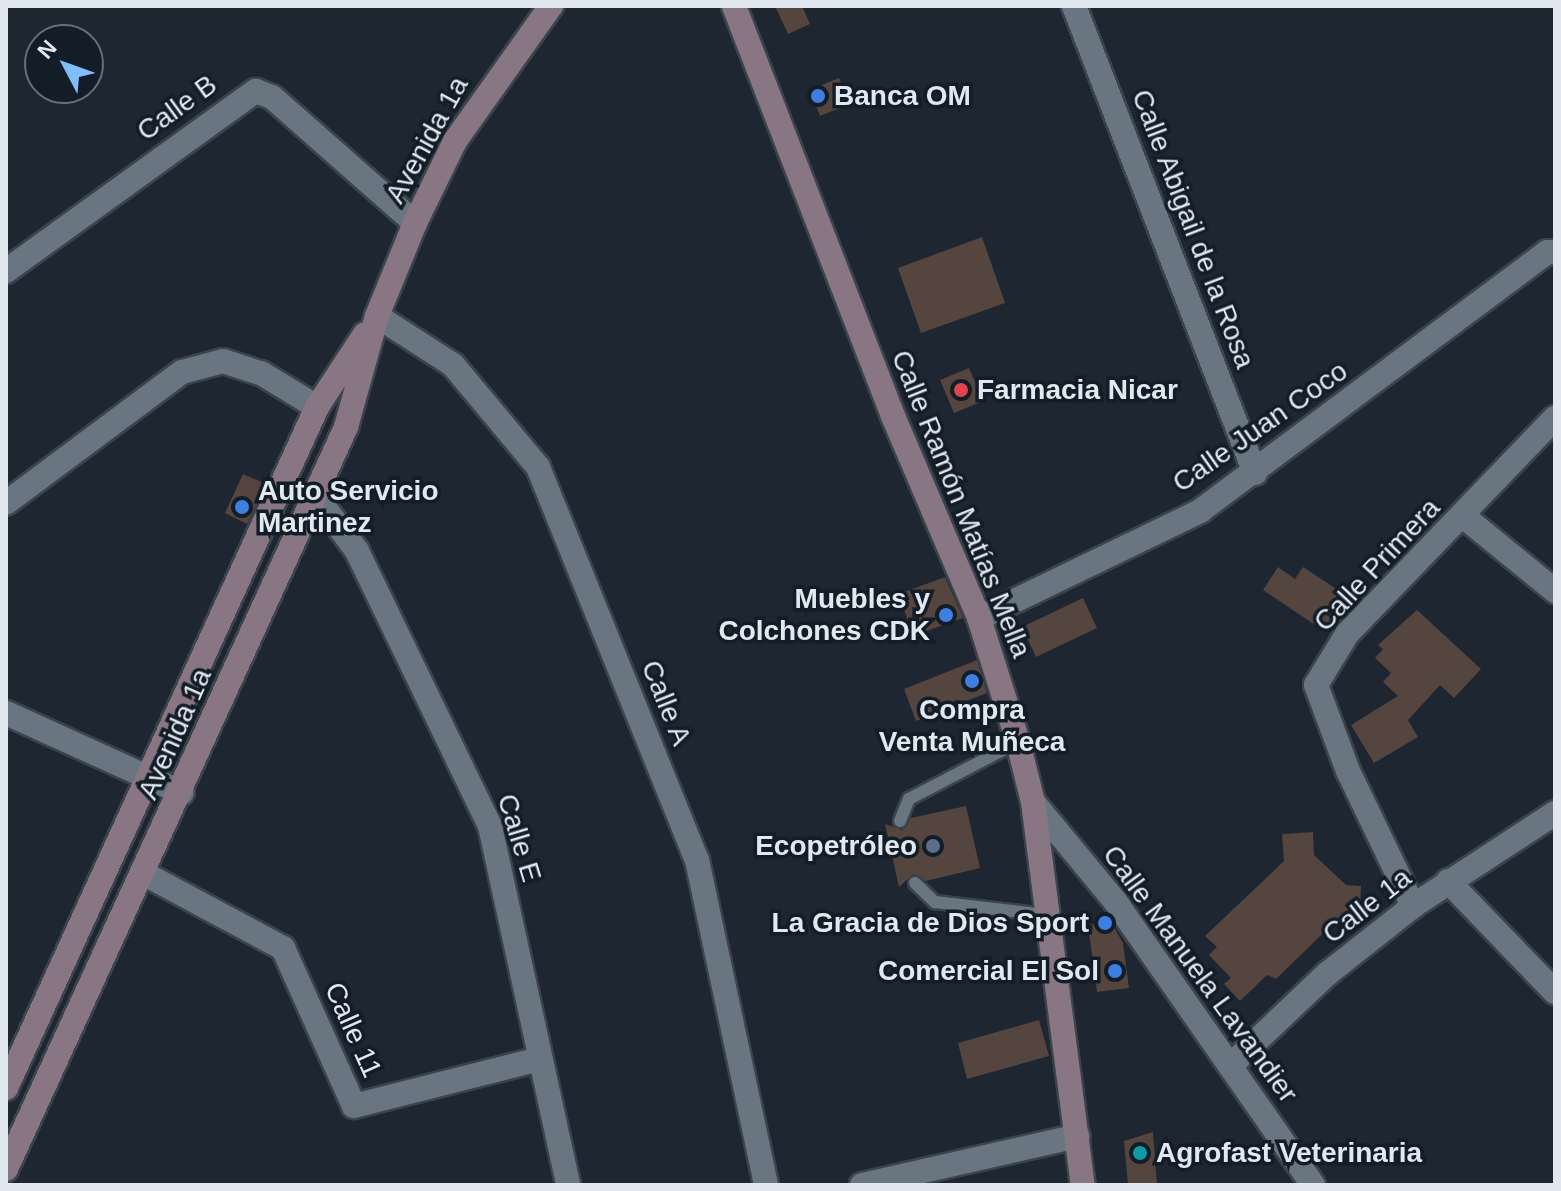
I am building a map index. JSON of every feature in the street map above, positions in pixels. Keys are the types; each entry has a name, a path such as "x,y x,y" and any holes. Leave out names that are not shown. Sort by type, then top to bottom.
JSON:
{"main road":[{"name":"Avenida 1a","path":"6,1169 182,793 346,427 377,316 415,223 455,141 551,6"},
{"name":"Calle Ramón Matías Mella","path":"734,6 893,416 979,618 1018,742 1033,802 1083,1185"},
{"name":"Avenida 1a","path":"7,1085 317,407 377,316"}],"street":[{"name":"Calle Abigail de la Rosa","path":"1074,6 1255,473"},
{"name":"Calle B","path":"6,271 256,91 272,97 415,223"},
{"name":"Calle Juan Coco","path":"979,618 1200,511 1255,473 1547,252 1555,252"},
{"name":"Calle A","path":"377,316 453,365 538,467 697,860 766,1185"},
{"path":"6,503 182,372 223,361 261,373 317,407"},
{"name":"Calle Primera","path":"1413,906 1348,771 1316,685 1347,634 1555,418"},
{"name":"Calle E","path":"315,495 357,551 490,826 568,1185"},
{"path":"1463,516 1555,591"},
{"path":"6,713 182,793"},
{"name":"Calle Manuela Lavandier","path":"1033,802 1115,901 1313,1185"},
{"name":"Calle 1a","path":"1230,1066 1327,974 1413,906 1555,813"},
{"name":"Calle 11","path":"143,873 283,948 354,1106 540,1059"},
{"path":"1448,881 1555,992"},
{"path":"7,1085 39,1099"},
{"path":"862,1185 1077,1136"}],"lane":[{"path":"900,821 909,799 1018,742"},
{"path":"915,883 935,902 1048,915"}],"building":[{"path":"775,6 802,6 810,24 788,34"},
{"path":"839,78 850,104 820,116 810,90"},
{"path":"982,237 1005,303 921,333 898,268"},
{"name":"Farmacia Nicar","path":"969,368 983,401 954,413 940,380"},
{"path":"243,474 266,484 247,524 225,513"},
{"path":"1278,567 1295,579 1303,567 1347,596 1324,631 1263,590"},
{"path":"945,577 963,618 913,636 899,594"},
{"path":"1083,598 1097,628 1036,657 1022,627"},
{"path":"1417,610 1481,669 1454,698 1440,685 1408,720 1418,737 1374,763 1351,725 1398,696 1383,682 1391,673 1375,658 1383,649 1378,645"},
{"path":"977,660 987,693 916,721 904,689"},
{"name":"Ecopetróleo","path":"966,806 980,868 926,881 913,874 899,887 885,824 902,830 911,818"},
{"path":"1313,832 1314,855 1346,885 1361,886 1360,908 1346,911 1276,979 1267,975 1240,1001 1224,984 1231,978 1209,955 1217,947 1205,936 1284,861 1282,834"},
{"path":"1111,922 1123,943 1129,988 1097,992 1088,925"},
{"path":"1039,1020 1049,1056 967,1079 958,1043"},
{"name":"Agrofast Veterinaria","path":"1153,1132 1157,1185 1128,1185 1124,1141"}],"place":[{"name":"Banca OM","path":"818,96"},
{"name":"Farmacia Nicar","path":"961,390"},
{"name":"Auto Servicio Martinez","path":"242,507"},
{"name":"Muebles y Colchones CDK","path":"946,615"},
{"name":"Compra Venta Muñeca","path":"972,681"},
{"name":"Ecopetróleo","path":"933,846"},
{"name":"La Gracia de Dios Sport","path":"1105,923"},
{"name":"Comercial El Sol","path":"1115,971"},
{"name":"Agrofast Veterinaria","path":"1140,1153"}]}
